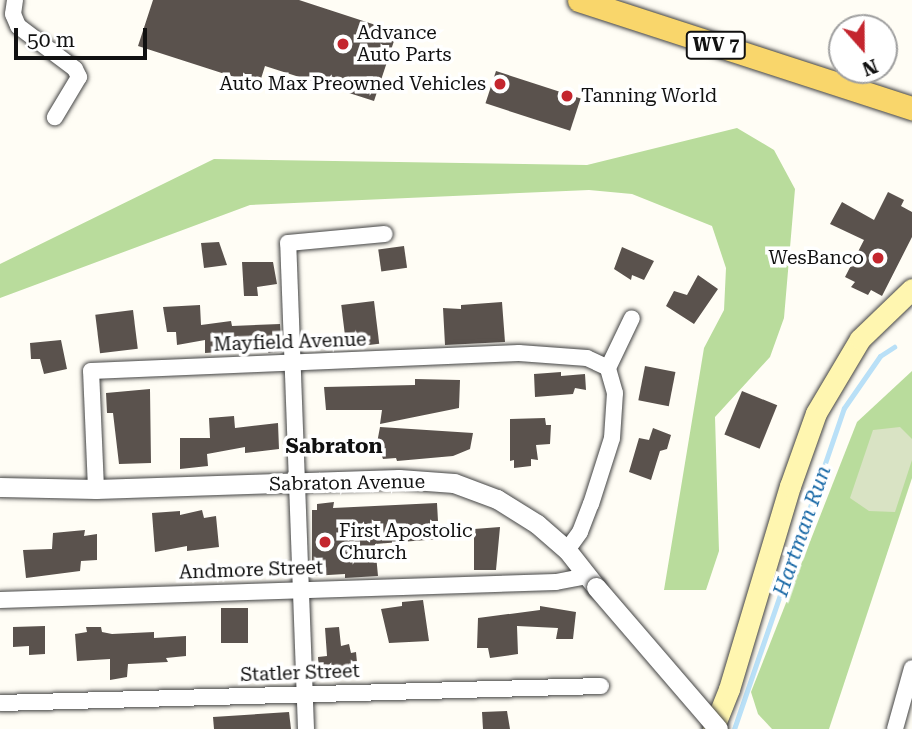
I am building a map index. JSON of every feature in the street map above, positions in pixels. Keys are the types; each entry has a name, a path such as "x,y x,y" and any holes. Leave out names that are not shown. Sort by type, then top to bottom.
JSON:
{"main road":[{"name":"WV 7","path":"579,0 912,108"},
{"path":"716,729 790,486 816,413 860,339 912,289"}],"street":[{"path":"15,0 13,14 18,26 75,69 79,77 55,117"},
{"path":"306,729 290,363 288,243 385,234"},
{"path":"567,550 580,532 612,438 615,393 608,368 632,318"},
{"name":"Mayfield Avenue","path":"96,489 91,371 519,354 587,358 608,368"},
{"name":"Sabraton Avenue","path":"0,486 96,489 399,479 454,483 497,499 537,524 567,550 716,729"},
{"name":"Andmore Street","path":"0,600 591,581"},
{"path":"895,729 912,668"},
{"name":"Statler Street","path":"0,703 601,686"}],"green space":[{"path":"737,128 774,150 795,189 784,318 770,357 715,417 719,551 706,590 664,590 704,348 724,310 726,268 712,226 632,194 589,190 250,205 0,298 0,264 214,159 587,165"},
{"path":"912,371 912,478 829,729 772,729 758,714 751,692 857,422"},
{"path":"900,427 912,439 912,460 895,512 869,511 850,498 873,430"}],"building":[{"path":"153,0 299,0 397,32 374,101 265,66 259,85 138,46"},
{"path":"496,71 581,99 570,131 485,103"},
{"name":"WesBanco","path":"888,192 904,200 901,206 912,212 912,237 882,296 871,290 868,295 851,287 855,282 845,277 864,240 830,224 842,202 874,220"},
{"path":"219,242 227,265 204,268 201,243"},
{"path":"404,246 407,268 381,271 378,250"},
{"path":"622,247 654,261 644,280 632,275 631,280 614,269"},
{"path":"242,262 273,262 277,284 257,287 258,296 244,296"},
{"path":"698,275 718,289 694,324 666,306 674,291 687,295"},
{"path":"374,301 379,344 346,348 341,305"},
{"path":"502,302 505,342 445,345 443,308 461,309 461,305"},
{"path":"200,305 201,325 231,321 232,326 280,324 282,352 268,353 268,349 205,353 205,340 177,345 176,332 167,332 163,307"},
{"path":"133,310 138,349 100,353 95,315"},
{"path":"61,340 67,369 44,374 40,359 31,359 30,343"},
{"path":"645,366 675,372 669,406 638,400"},
{"path":"561,372 561,376 585,374 586,390 575,388 573,394 535,397 534,374"},
{"path":"415,379 460,380 459,408 380,424 382,410 326,410 324,387 415,385"},
{"path":"150,389 151,463 119,464 113,413 107,413 106,393"},
{"path":"742,391 777,405 760,449 724,435"},
{"path":"234,416 235,428 278,423 279,449 245,453 245,447 207,454 208,466 180,469 180,438 210,438 209,418"},
{"path":"545,418 546,425 551,425 550,444 536,445 538,460 531,459 531,466 514,468 514,460 510,461 510,419"},
{"path":"380,427 473,433 470,449 453,456 397,461 396,458 383,459 377,443"},
{"path":"653,428 671,435 667,449 660,451 651,480 629,472 639,438 649,440"},
{"path":"334,502 333,508 437,503 439,539 375,544 378,576 312,576 312,510 317,510 317,504"},
{"path":"202,510 204,518 216,516 219,547 187,551 187,546 155,552 152,513 180,511 180,515"},
{"path":"500,527 496,570 474,570 474,529"},
{"path":"85,530 84,536 97,534 97,560 81,561 80,571 26,578 23,550 52,549 53,533"},
{"path":"423,600 429,641 389,643 381,609 402,606 402,602"},
{"path":"540,606 576,612 573,639 556,639 558,628 517,626 518,654 490,658 488,648 477,648 478,618 540,610"},
{"path":"221,608 248,608 248,643 221,643"},
{"path":"45,626 45,654 29,655 29,646 13,647 13,627"},
{"path":"86,627 101,627 102,632 112,634 154,632 154,638 186,636 186,656 166,658 168,662 128,664 127,677 110,680 110,659 77,661 75,634 87,632"},
{"path":"339,627 341,646 349,644 351,653 356,652 358,673 319,679 318,657 327,656 325,628"},
{"path":"507,711 510,729 483,729 482,712"},
{"path":"289,712 291,729 214,729 213,717"}],"waterway":[{"name":"Hartman Run","path":"734,729 844,408 880,356 894,347"}],"place":[{"name":"Advance Auto Parts","path":"343,44"},
{"name":"Auto Max Preowned Vehicles","path":"500,84"},
{"name":"Tanning World","path":"567,96"},
{"name":"WesBanco","path":"878,258"},
{"name":"First Apostolic Church","path":"325,542"}],"district":[{"name":"Sabraton","path":"334,446"}]}
